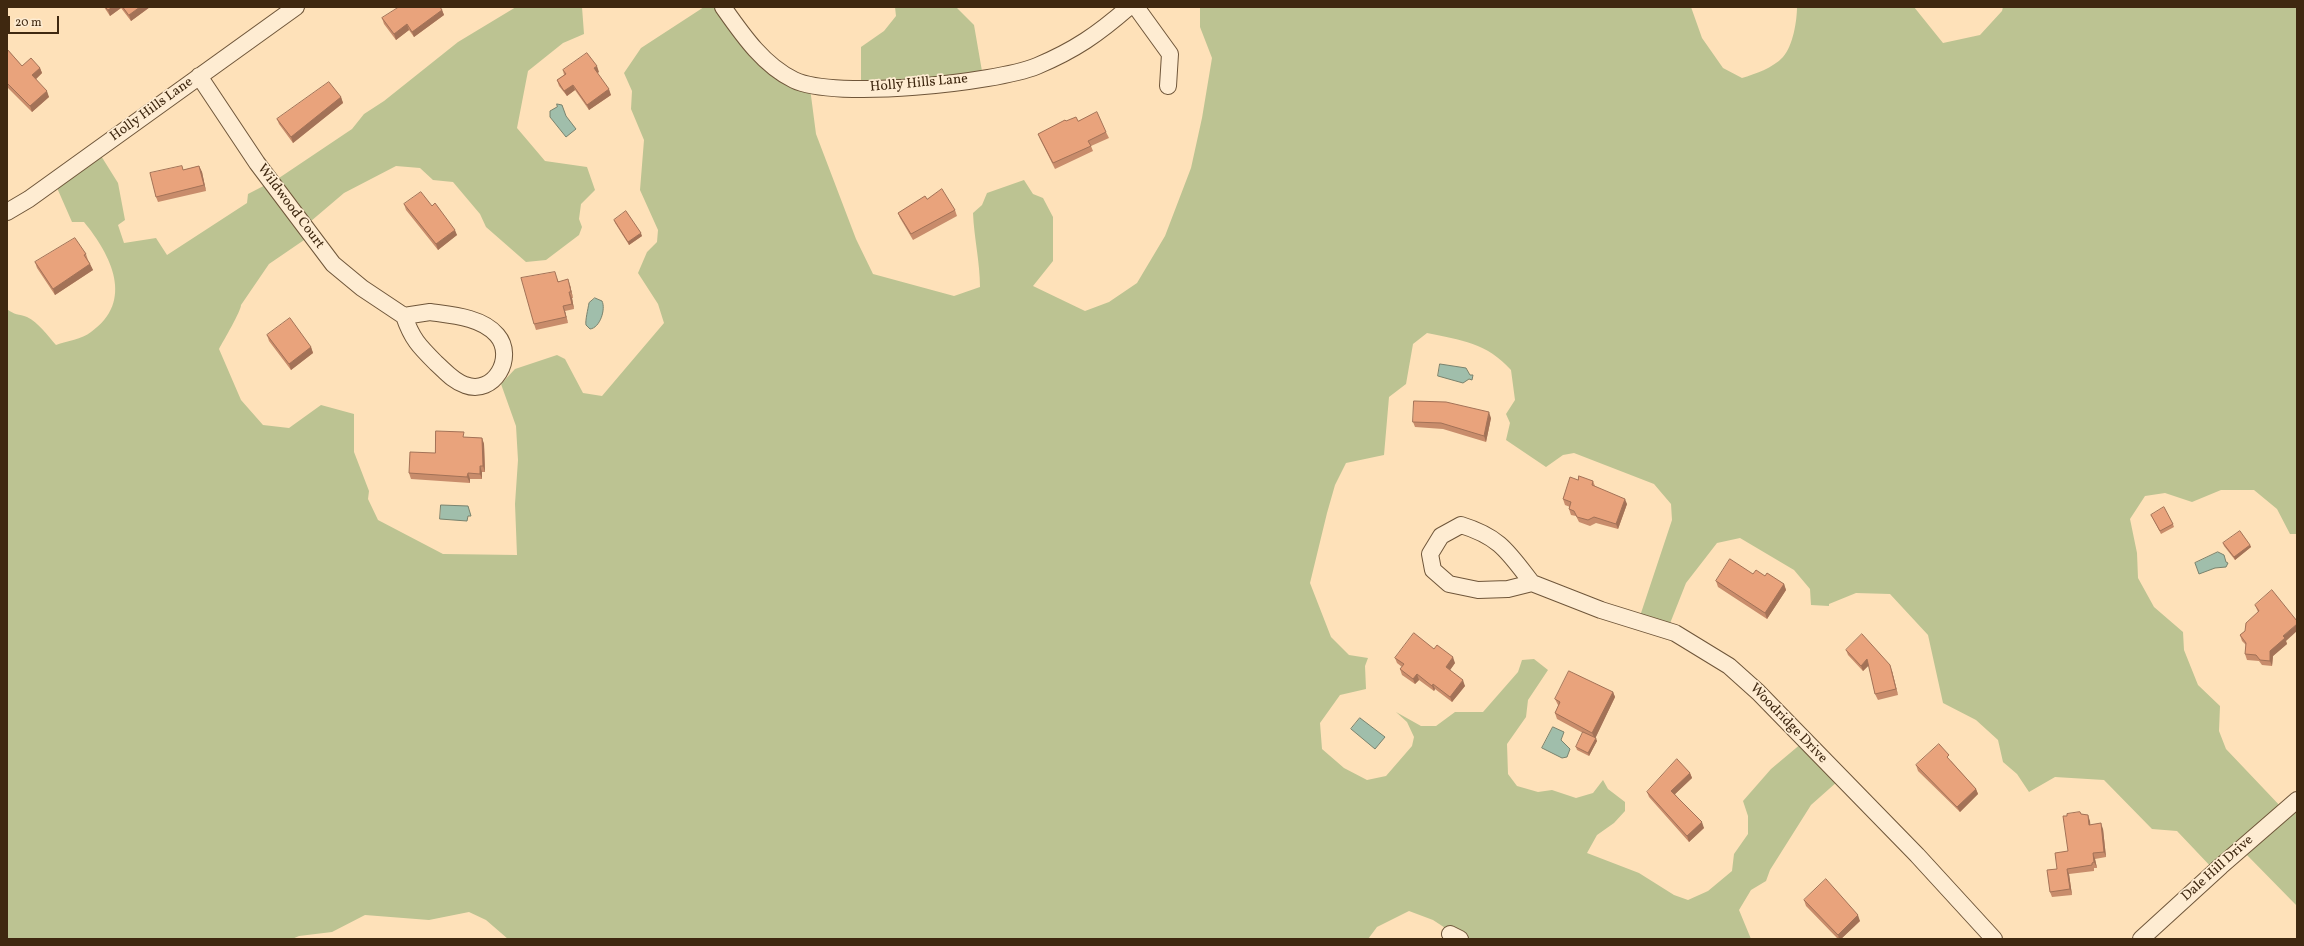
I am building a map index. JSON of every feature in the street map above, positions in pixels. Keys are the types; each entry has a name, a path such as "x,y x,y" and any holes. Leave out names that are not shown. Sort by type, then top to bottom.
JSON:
{"street":[{"name":"Holly Hills Lane","path":"7,212 29,198 296,7"},
{"name":"Holly Hills Lane","path":"723,7 764,59 795,81 819,87 868,89 930,85 1006,75 1024,70 1067,52 1098,34 1129,7"},
{"path":"1136,7 1170,54 1168,86"},
{"name":"Wildwood Court","path":"199,76 257,163 333,264 362,288 404,316"},
{"path":"430,312 481,323 498,335 504,348 503,367 494,379 482,385 466,386 452,378 412,338 404,316 430,312"},
{"path":"1461,525 1482,532 1504,546 1532,583 1508,589 1478,590 1449,584 1433,570 1430,554 1441,536 1461,525"},
{"name":"Woodridge Drive","path":"1532,583 1601,610 1675,633 1730,666 1758,692 1917,855 1994,939"},
{"name":"Dale Hill Drive","path":"2141,939 2220,866 2297,800"}],"green space":[{"path":"516,7 582,7 584,34 563,43 528,71 517,128 545,161 587,167 595,190 581,204 579,219 582,227 579,235 546,260 526,262 486,227 480,214 453,182 433,180 420,168 396,166 344,193 304,227 307,238 269,264 241,305 219,349 241,400 263,425 289,428 321,405 354,414 354,452 369,491 368,499 378,520 443,554 517,555 515,504 518,460 516,426 501,384 515,369 557,355 565,359 583,393 602,396 664,323 658,304 638,273 647,252 657,242 658,230 640,190 644,140 631,109 632,91 624,73 641,48 704,7 722,7 755,52 810,88 816,134 856,239 873,274 954,296 980,287 973,213 982,205 987,193 1024,180 1033,194 1043,198 1053,217 1053,261 1033,286 1085,311 1109,302 1137,283 1165,236 1191,168 1202,118 1212,58 1200,27 1200,7 1691,7 1702,38 1723,68 1742,78 1769,67 1783,57 1792,40 1797,7 1914,7 1943,43 1980,35 2002,11 2003,7 2297,7 2297,534 2290,534 2277,509 2254,490 2221,490 2192,502 2165,493 2145,496 2130,519 2137,553 2138,578 2154,607 2183,632 2184,650 2198,685 2220,706 2219,731 2226,749 2283,809 2297,805 2297,906 2244,852 2214,870 2177,831 2152,829 2104,780 2055,777 2029,792 2017,774 2003,762 1998,740 1976,720 1943,703 1928,635 1890,594 1856,593 1829,604 1829,606 1811,605 1810,589 1794,570 1740,538 1717,543 1686,583 1667,631 1639,619 1672,520 1671,504 1654,484 1574,453 1563,455 1546,467 1506,440 1510,423 1506,414 1515,400 1511,370 1502,361 1483,348 1451,338 1427,333 1413,344 1406,384 1389,397 1384,455 1346,463 1335,485 1327,513 1310,583 1331,637 1349,655 1368,658 1365,666 1366,689 1340,695 1320,723 1322,749 1344,768 1367,780 1386,776 1412,746 1414,737 1407,722 1396,712 1421,726 1436,726 1455,712 1483,712 1518,672 1522,660 1534,659 1548,670 1528,700 1526,717 1507,744 1508,774 1517,786 1538,792 1552,790 1576,798 1593,793 1603,780 1608,789 1625,802 1625,811 1614,823 1597,835 1587,853 1639,873 1674,895 1688,900 1708,891 1732,871 1734,854 1748,834 1748,816 1743,801 1771,769 1802,743 1838,781 1811,805 1770,870 1766,881 1751,890 1739,910 1751,939 1462,939 1433,920 1409,911 1377,927 1368,939 508,939 486,920 469,912 429,920 365,915 332,932 299,936 292,939 7,939 7,309 31,319 56,345 79,338 91,332 104,320 112,306 115,292 114,278 110,263 103,249 84,222 72,222 54,181 98,151 118,183 125,220 118,225 124,243 156,238 167,255 247,203 248,194 279,178 352,129 364,114 384,101 458,42"},
{"path":"895,7 956,7 974,25 983,77 861,89 861,47 884,31 896,16"}],"shaded area":[{"path":"557,104 562,105 566,116 576,129 566,137 550,117 550,111 557,107"},
{"path":"595,298 602,301 603,313 597,325 590,329 586,325 586,318 589,303"},
{"path":"1440,364 1466,368 1470,375 1473,375 1472,380 1469,379 1463,383 1438,376"},
{"path":"441,505 468,506 471,516 468,516 467,521 440,519"},
{"path":"2218,552 2224,555 2226,562 2228,563 2226,567 2215,568 2199,574 2195,563"},
{"path":"1360,718 1385,737 1375,749 1351,729"},
{"path":"1553,727 1564,732 1561,740 1570,749 1567,757 1562,758 1542,748"}],"building":[{"path":"106,7 113,7 108,10"},
{"path":"123,7 140,7 129,15"},
{"path":"399,7 440,7 442,10 412,32 407,24 394,34 382,18"},
{"path":"7,49 22,66 31,58 40,68 32,75 47,91 30,106 7,83"},
{"path":"587,53 597,66 594,68 609,89 587,105 573,85 564,91 557,80 566,74 563,70"},
{"path":"329,82 341,97 291,137 277,119"},
{"path":"1097,112 1106,132 1088,141 1091,146 1053,163 1038,134 1065,120 1066,121 1076,117 1078,121"},
{"path":"182,166 183,170 199,166 204,185 156,197 150,173"},
{"path":"942,189 955,210 911,234 898,213 925,196 927,199"},
{"path":"421,192 432,206 435,203 455,230 436,244 404,204"},
{"path":"626,211 641,233 628,242 614,220"},
{"path":"75,238 86,254 84,255 90,264 53,289 35,262"},
{"path":"555,272 558,282 568,279 572,304 563,306 566,317 534,324 521,278"},
{"path":"290,318 311,347 289,364 267,335"},
{"path":"1414,401 1446,402 1489,412 1484,436 1441,423 1413,422"},
{"path":"436,431 464,432 463,437 482,438 483,466 480,466 480,474 468,473 467,477 409,473 410,452 435,453"},
{"path":"1579,476 1593,481 1592,485 1625,499 1616,524 1594,517 1588,520 1577,517 1574,511 1569,509 1571,502 1563,499 1570,477 1578,480"},
{"path":"2164,507 2173,524 2160,531 2151,515"},
{"path":"2240,531 2250,545 2234,557 2223,543"},
{"path":"1730,559 1753,574 1756,570 1765,576 1767,573 1784,584 1765,613 1716,581"},
{"path":"2272,590 2297,621 2297,624 2283,636 2285,638 2270,651 2270,661 2260,660 2256,655 2245,654 2246,643 2240,635 2245,631 2246,623 2259,611 2255,605"},
{"path":"1414,633 1434,649 1437,645 1453,657 1446,667 1463,680 1450,697 1433,684 1432,686 1417,674 1413,679 1400,669 1404,664 1395,658"},
{"path":"1862,634 1890,665 1896,689 1875,694 1867,659 1861,666 1846,650"},
{"path":"1569,671 1613,692 1592,733 1555,713 1560,702 1555,699"},
{"path":"1583,732 1596,738 1588,753 1576,747"},
{"path":"1939,744 1949,755 1947,757 1976,789 1957,807 1916,765"},
{"path":"1677,759 1690,773 1671,791 1702,822 1687,836 1647,792"},
{"path":"2080,812 2081,814 2088,815 2089,825 2101,823 2104,852 2093,853 2094,862 2092,865 2067,869 2070,889 2050,892 2047,870 2057,869 2055,853 2068,851 2063,816"},
{"path":"1826,879 1858,915 1838,935 1804,900"}]}
